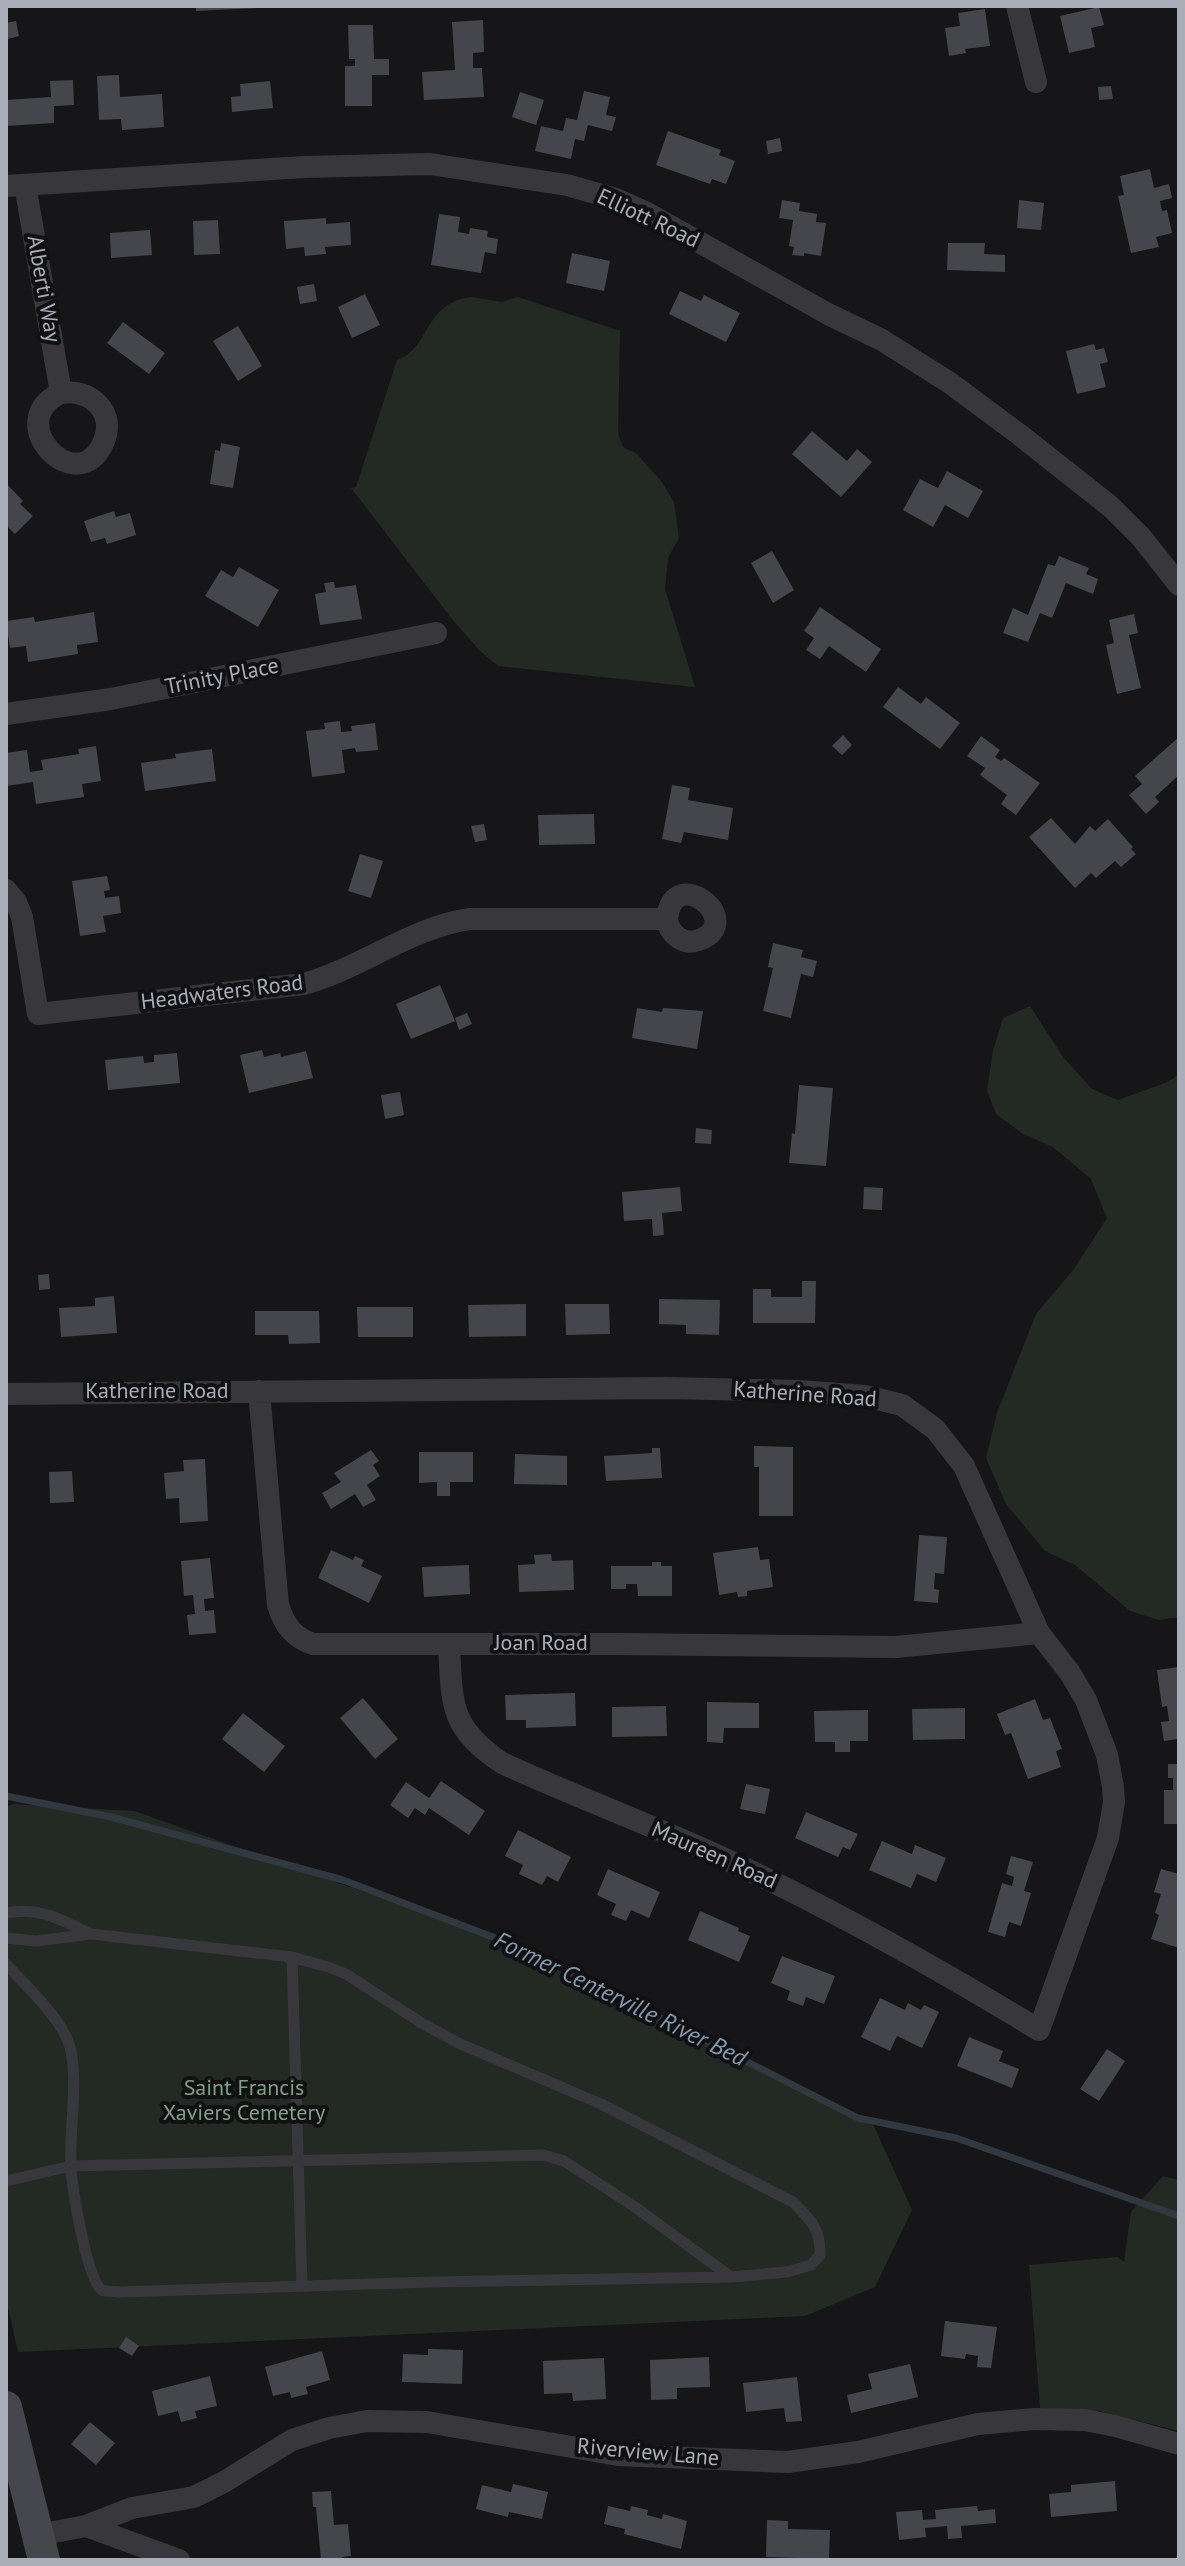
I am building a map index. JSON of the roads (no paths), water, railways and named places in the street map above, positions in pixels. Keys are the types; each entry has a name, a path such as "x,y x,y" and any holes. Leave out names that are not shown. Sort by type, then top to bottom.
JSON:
{"main road":[{"path":"7,2419 41,2548"}],"street":[{"path":"1017,6 1036,82"},
{"name":"Elliott Road","path":"15,186 304,167 430,164 567,185 616,199 647,213 841,321 882,340 950,383 1111,507 1141,537 1179,585"},
{"name":"Alberti Way","path":"15,186 61,393"},
{"name":"Trinity Place","path":"6,714 111,699 436,633"},
{"name":"Headwaters Road","path":"6,890 16,902 22,917 38,1014 304,984 335,974 455,921 612,917 667,919"},
{"name":"Katherine Road","path":"6,1394 666,1388 799,1391 885,1399 921,1416 942,1436 964,1466 1039,1633 1070,1673 1086,1700 1107,1755 1114,1802 1108,1838 1039,2030"},
{"name":"Joan Road","path":"259,1391 278,1605 287,1626 302,1640 324,1646 619,1644 896,1647 1039,1633"},
{"name":"Maureen Road","path":"449,1645 452,1695 458,1720 475,1743 502,1763 723,1858 807,1899 945,1973 1039,2030"},
{"name":"Riverview Lane","path":"41,2548 132,2508 194,2497 216,2487 292,2440 329,2428 367,2421 427,2422 618,2455 788,2462 858,2452 978,2424 1020,2419 1085,2420 1179,2444"},
{"path":"86,2526 179,2560"}],"lane":[{"path":"6,1913 28,1910 45,1912 91,1934"},
{"path":"6,1938 36,1941 91,1934 292,1957 346,1974 458,2043 601,2104 793,2202 815,2223 821,2242 820,2255 811,2265 787,2272 732,2277 102,2290 95,2283 91,2270 75,2198 71,2166 74,2121 71,2051 66,2034 6,1964"},
{"path":"292,1957 302,2285"},
{"path":"6,2181 71,2166 543,2155 564,2161 635,2207 732,2277"}],"waterway":[{"name":"Former Centerville River Bed","path":"6,1796 111,1817 343,1880 527,1950 858,2118 956,2138 1179,2216"}],"park label":[{"name":"Saint Francis Xaviers Cemetery","path":"244,2102"}]}
